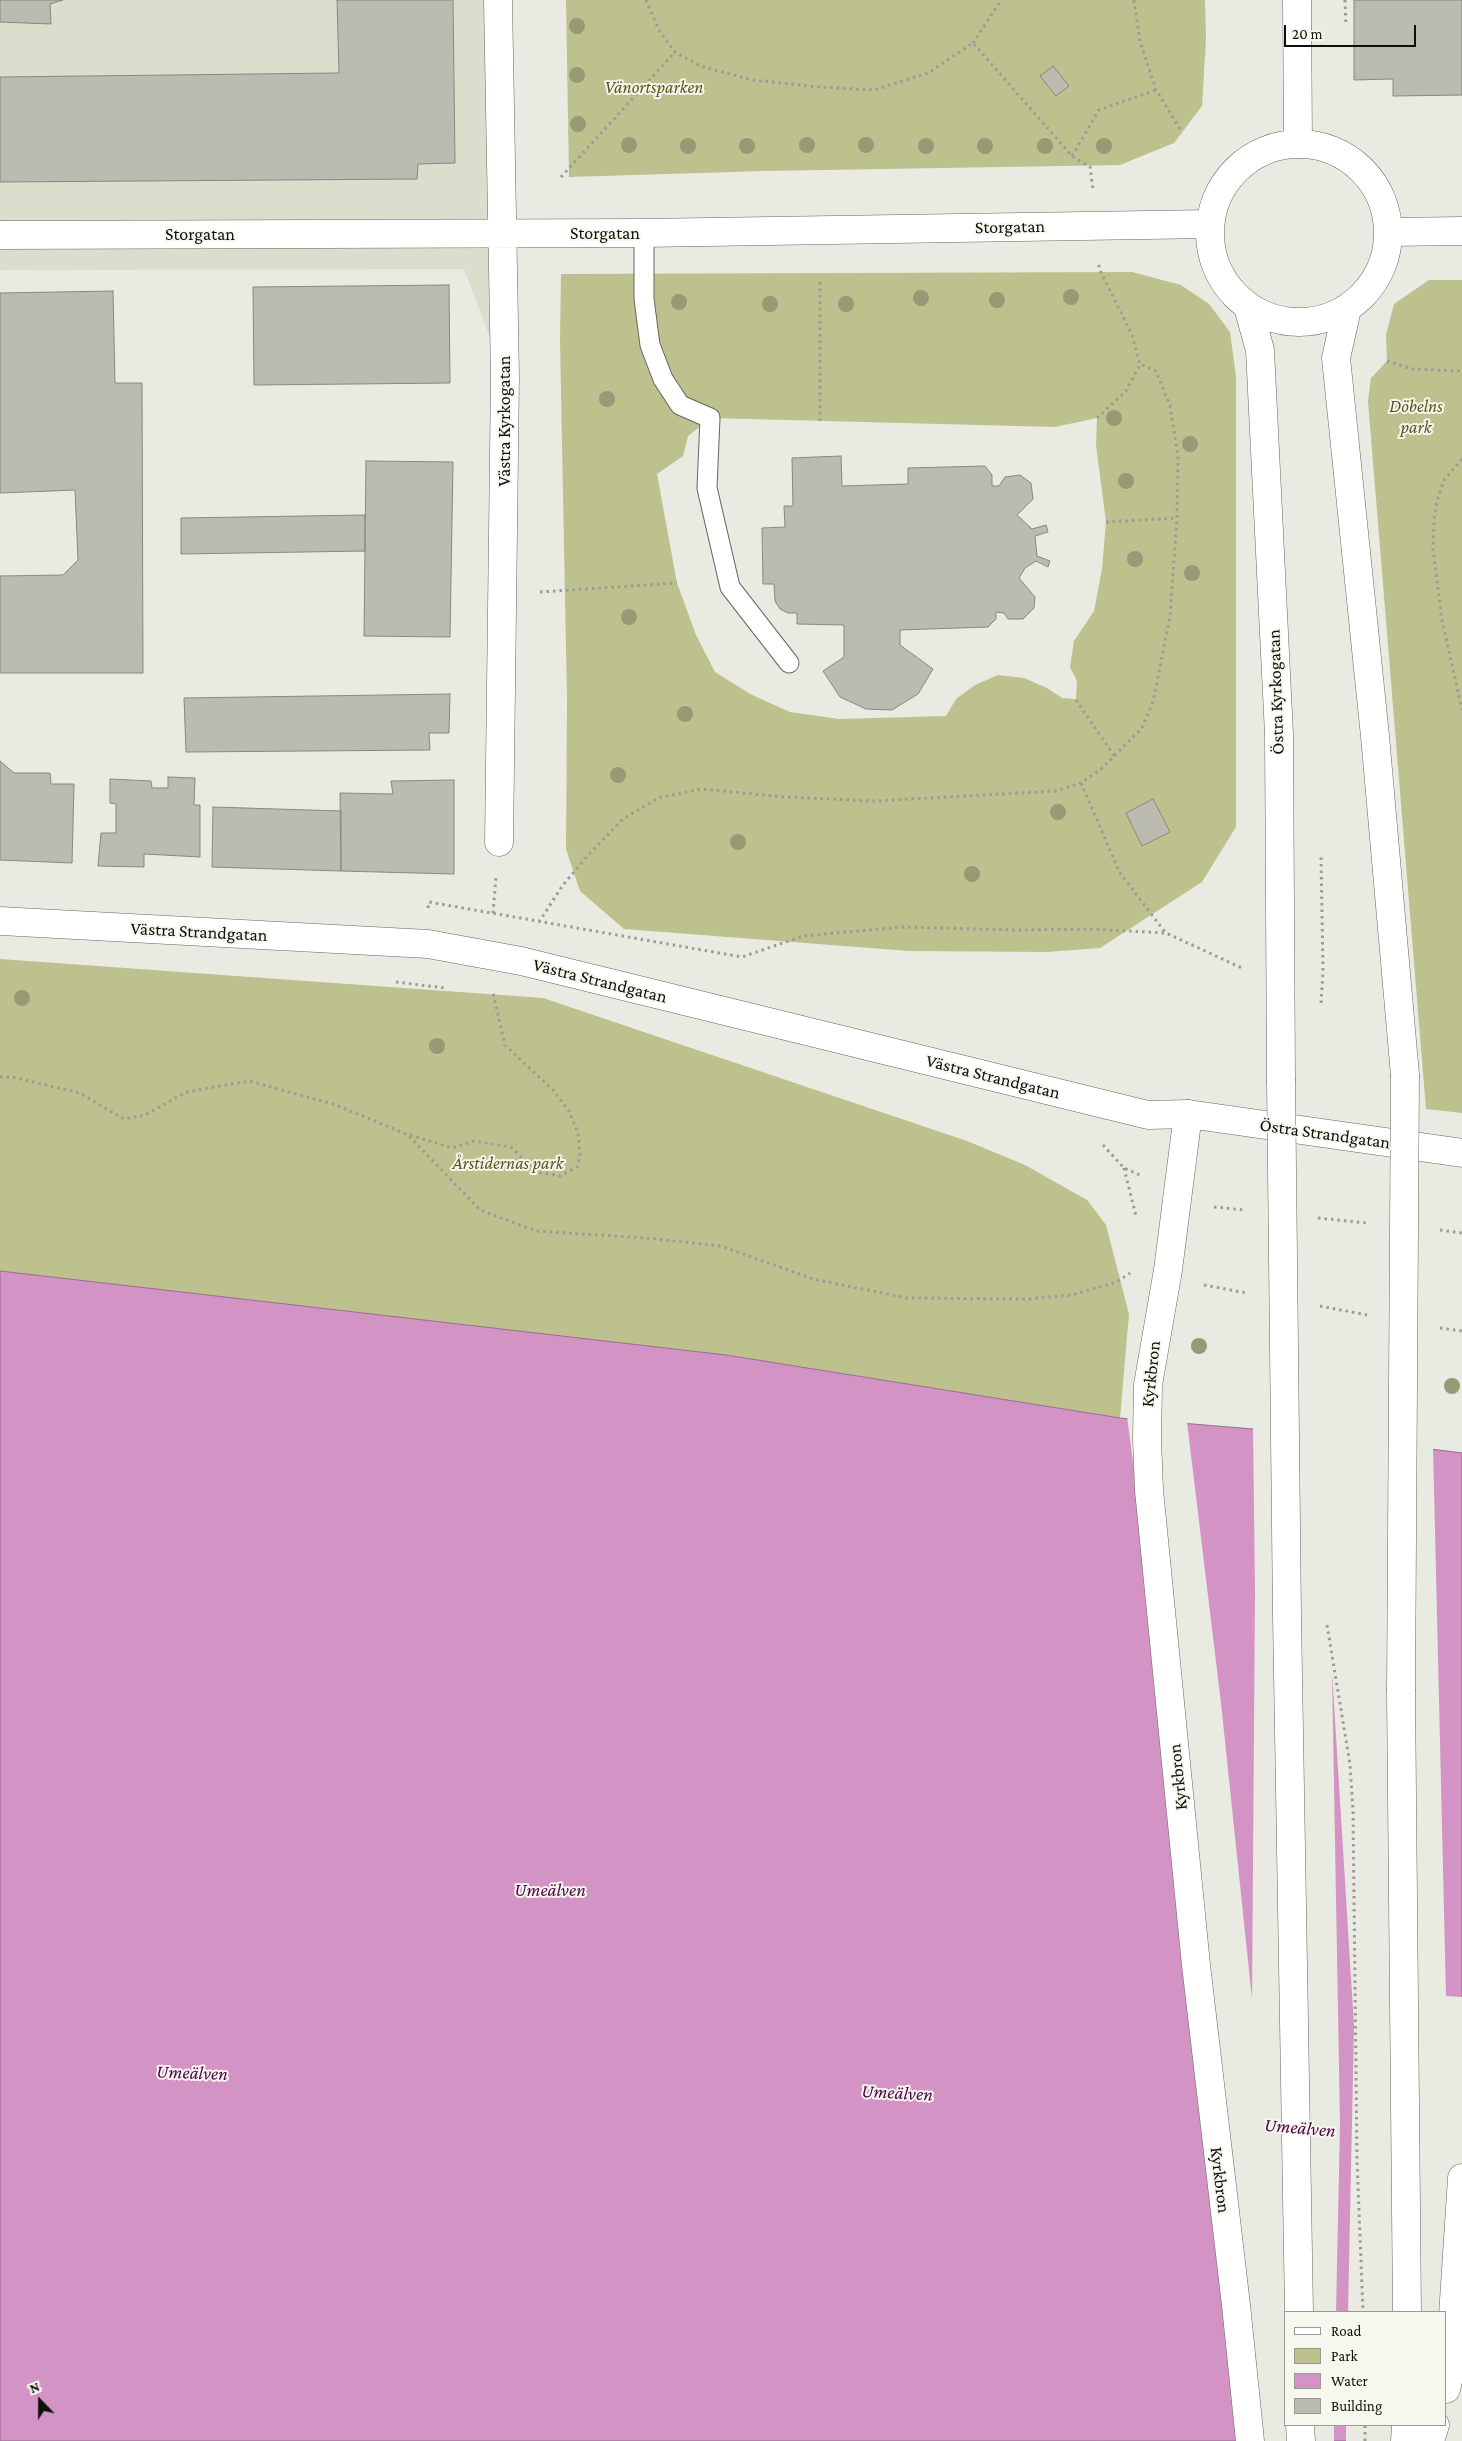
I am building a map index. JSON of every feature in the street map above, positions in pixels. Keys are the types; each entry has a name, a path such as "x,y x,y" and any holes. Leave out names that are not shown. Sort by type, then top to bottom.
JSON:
{"street":[{"name":"Västra Kyrkogatan","path":"498,0 505,377 500,842"},
{"path":"1297,0 1298,143"},
{"path":"1298,143 1324,146 1364,171 1382,198 1389,232 1386,255 1380,272 1367,291 1347,309 1325,318 1302,322 1271,318 1248,307 1229,290 1217,269 1211,250 1210,224 1218,195 1229,176 1243,163 1269,148 1298,143"},
{"name":"Storgatan","path":"0,235 644,233 1210,224"},
{"path":"1389,232 1462,231"},
{"name":"Östra Kyrkogatan","path":"1248,307 1260,350 1278,734 1286,1596 1299,2311"},
{"path":"1347,309 1336,358 1375,736 1405,1075 1401,1692 1407,2311"},
{"name":"Västra Strandgatan","path":"0,922 428,944 521,962 1148,1115 1188,1114"},
{"name":"Östra Strandgatan","path":"1188,1114 1462,1153"},
{"name":"Kyrkbron","path":"1188,1114 1168,1270 1153,1346 1147,1408 1149,1490 1196,1965 1250,2441"},
{"path":"1447,2385 1462,2178"},
{"path":"1300,2426 1301,2441"},
{"path":"1405,2441 1406,2426"},
{"path":"1430,2441 1435,2426"}],"lane":[{"path":"644,233 644,299 650,345 663,379 680,404 710,418 707,488 730,587 789,663"}],"path":[{"path":"646,0 660,32 675,52 700,66 753,80 819,88 874,90 928,74 973,43 1001,0"},
{"path":"1134,0 1140,41 1156,90 1182,132"},
{"path":"1345,0 1346,26"},
{"path":"973,43 1072,156 1090,167 1099,268 1132,335 1140,364 1126,391 1097,418"},
{"path":"562,177 675,52"},
{"path":"1072,156 1099,110 1156,90"},
{"path":"820,282 820,422"},
{"path":"1387,361 1412,369 1462,371"},
{"path":"539,922 563,885 591,852 623,819 658,798 701,789 785,797 875,801 1056,791 1081,783 1115,757 1142,728 1153,702 1170,616 1177,518 1178,456 1170,406 1156,371 1140,364"},
{"path":"1462,459 1444,480 1437,501 1434,519 1433,550 1442,620 1462,710"},
{"path":"1106,522 1177,518"},
{"path":"502,594 677,584"},
{"path":"1076,700 1115,757"},
{"path":"429,902 742,957 803,936 903,927 1090,929 1166,933 1120,872 1081,783"},
{"path":"388,982 446,988"},
{"path":"484,992 501,994"},
{"path":"0,1077 12,1077 80,1093 124,1119 145,1115 186,1092 250,1082 336,1105 408,1135 452,1148 474,1141 510,1147 537,1172 560,1176 577,1167 580,1154 578,1133 569,1111 553,1090 505,1045 493,993"},
{"path":"408,1135 480,1210 536,1231 646,1238 721,1246 813,1279 908,1298 1028,1300 1072,1295 1117,1282 1132,1271"},
{"path":"1097,1142 1105,1146 1124,1168"},
{"path":"1317,1210 1317,1220"},
{"path":"1319,1299 1319,1309"},
{"path":"1326,1616 1330,1656 1350,1764 1354,1811 1358,2160 1363,2311"},
{"path":"1365,2426 1365,2441"}],"shaded area":[{"path":"0,0 498,0 505,377 464,269 0,270"}],"green space":[{"name":"Vänortsparken","path":"566,0 1205,0 1206,39 1202,106 1174,143 1120,165 764,171 569,177"},
{"path":"1132,272 1181,285 1209,304 1230,332 1236,376 1236,827 1202,882 1100,948 1047,952 909,951 624,929 580,891 566,849 567,699 560,340 561,274","holes":["711,418 1055,427 1097,418 1096,445 1106,522 1102,569 1094,611 1074,641 1070,667 1077,681 1076,699 1062,698 1047,688 1024,678 998,675 975,685 956,699 946,716 839,719 790,712 752,695 715,672 696,635 677,583 657,474 683,456 688,436"]},
{"name":"Döbelns park","path":"1429,280 1462,280 1462,1113 1426,1109 1368,401 1371,378 1387,361 1386,335 1394,304"},
{"name":"Årstidernas park","path":"0,959 543,998 967,1141 1025,1165 1087,1200 1106,1225 1129,1314 1120,1418 726,1355 0,1271"}],"water":[{"name":"Umeälven","path":"0,1271 726,1355 1120,1418 1314,1434 1462,1453 1462,2441 0,2441"}],"pier":[{"path":"1127,1416 1187,1422 1221,1703 1252,1999 1255,1593 1253,1427 1315,1432 1433,1446 1446,1996 1462,1997 1462,2441 1346,2441 1346,2426 1447,2426 1447,2311 1348,2311 1354,2026 1332,1672 1340,2124 1336,2311 1284,2311 1284,2426 1334,2426 1334,2441 1242,2441 1171,1756"}],"building":[{"path":"0,0 63,0 50,4 51,24 0,22"},
{"path":"337,0 453,0 455,163 418,164 417,179 0,182 0,77 339,73"},
{"path":"1354,0 1462,0 1462,95 1393,96 1393,79 1354,80"},
{"path":"1053,66 1069,86 1056,96 1040,76"},
{"path":"449,285 450,383 254,385 253,287"},
{"path":"113,291 115,383 142,383 143,673 0,673 0,576 63,575 78,560 75,490 0,493 0,293"},
{"path":"841,456 842,486 908,484 908,468 985,466 992,475 992,486 999,486 1005,477 1020,475 1031,483 1033,499 1017,515 1032,529 1046,525 1048,532 1035,536 1037,556 1050,561 1048,567 1036,561 1025,568 1019,578 1035,597 1034,608 1023,619 1008,619 1004,613 996,612 996,619 988,627 900,630 900,645 933,669 918,694 892,710 866,709 840,697 823,671 844,657 844,625 797,624 797,613 788,613 780,609 775,601 774,584 763,584 762,528 785,527 784,506 793,506 792,458"},
{"path":"366,461 453,462 450,637 364,636"},
{"path":"365,515 365,551 181,554 181,518"},
{"path":"450,694 449,733 429,733 430,750 186,752 184,698"},
{"path":"0,761 14,773 50,773 51,784 74,784 72,863 0,860"},
{"path":"168,777 195,778 194,805 200,805 200,857 144,854 144,867 98,866 101,833 116,833 116,804 110,803 110,779 151,781 152,788 168,788"},
{"path":"454,780 454,874 341,871 340,793 393,794 391,781"},
{"path":"1153,799 1170,832 1142,846 1126,813"},
{"path":"213,807 341,811 341,871 212,867"}]}
